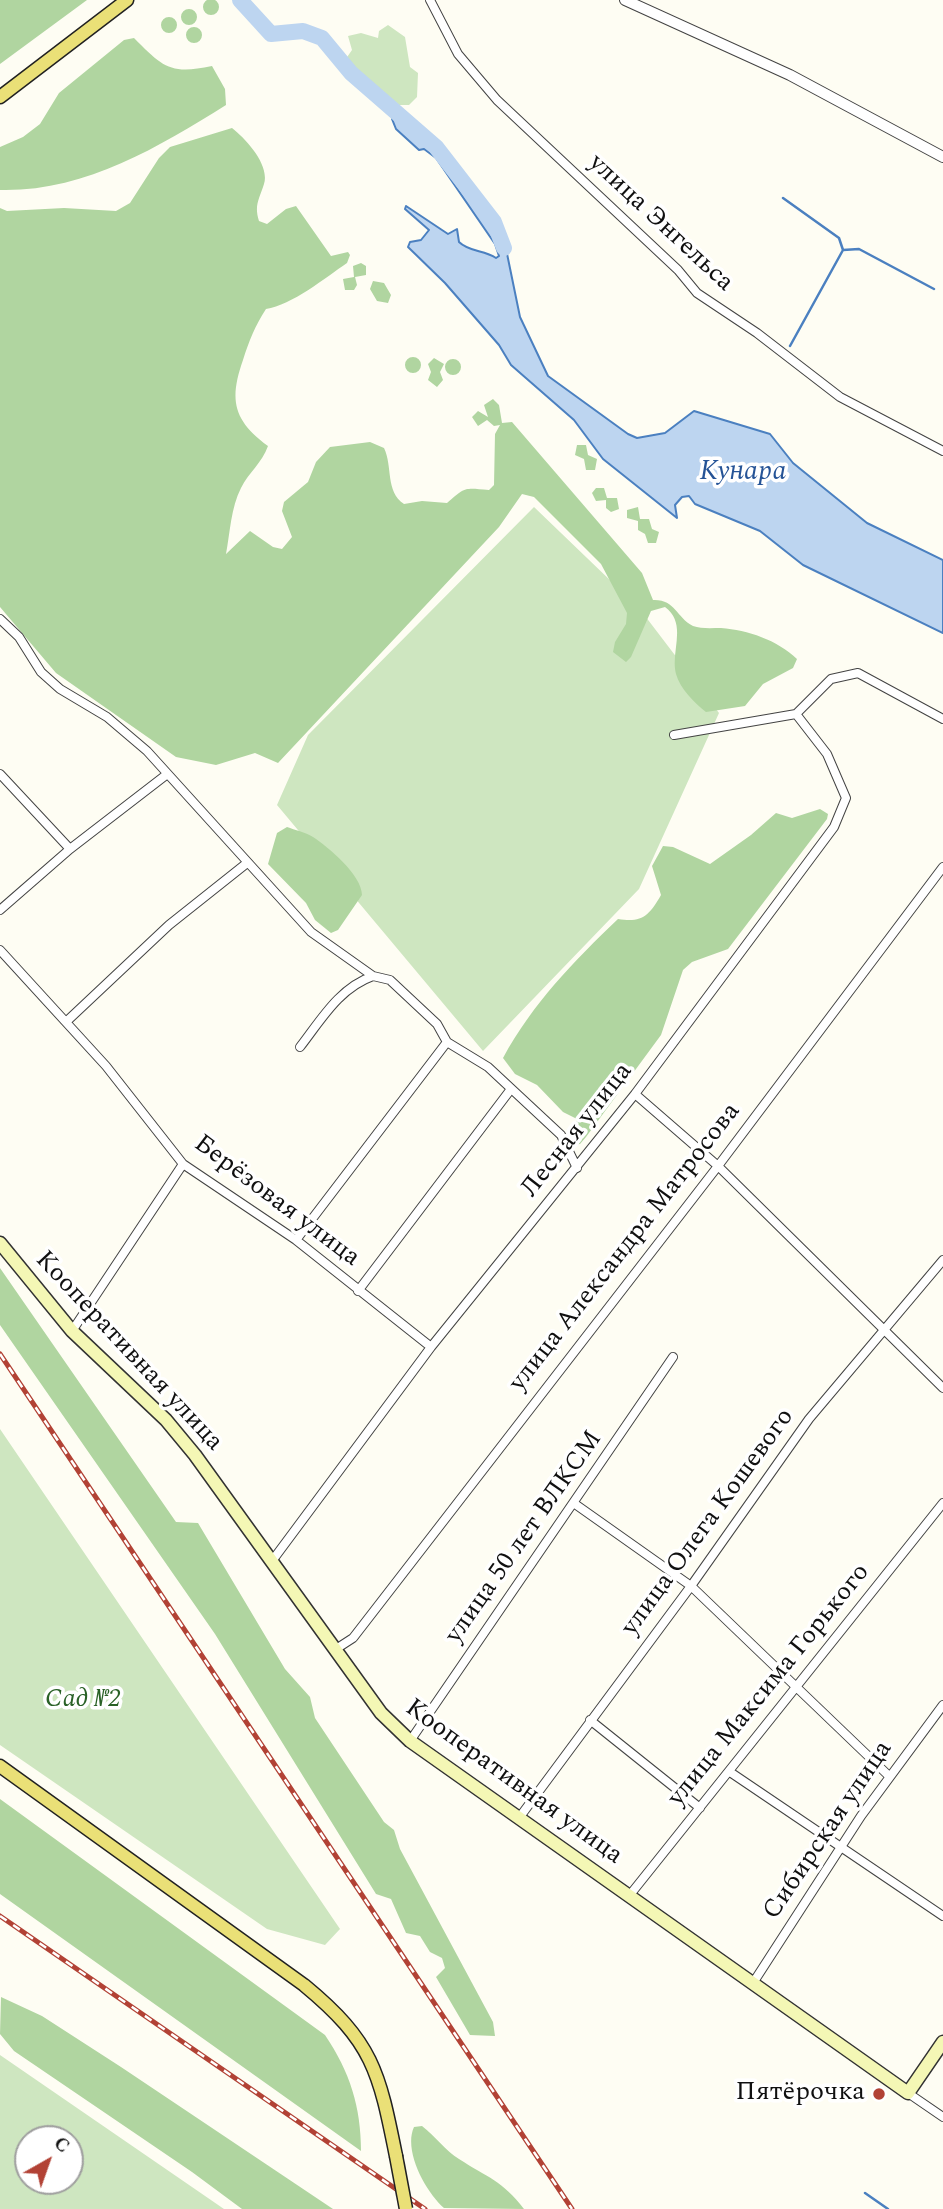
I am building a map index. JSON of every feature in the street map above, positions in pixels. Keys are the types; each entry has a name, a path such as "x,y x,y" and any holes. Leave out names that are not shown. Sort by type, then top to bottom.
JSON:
{"main road":[{"path":"0,97 127,0"},
{"name":"Кооперативная улица","path":"0,1243 72,1332 166,1420 381,1713 410,1741 908,2093"},
{"path":"0,1766 304,1985 333,2009 360,2039 375,2068 406,2209"},
{"path":"908,2093 943,2042"}],"street":[{"name":"улица Энгельса","path":"430,0 458,54 497,100 678,270 697,293 757,333 840,397 943,451"},
{"path":"625,0 790,75 943,157"},
{"path":"0,618 19,636 51,681 76,701 107,717 147,751 311,932 373,976 390,980 437,1024 447,1042 488,1068 561,1135 577,1168"},
{"path":"674,735 796,714 831,679 858,673 943,719"},
{"name":"Лесная улица","path":"272,1561 430,1346 635,1094 834,827 846,798 827,754 796,714"},
{"path":"0,774 70,849"},
{"path":"0,910 70,849 166,775"},
{"path":"68,1021 169,925 247,863"},
{"name":"улица Александра Матросова","path":"336,1649 353,1638 718,1166 943,867"},
{"name":"Берёзовая улица","path":"0,950 68,1021 163,1135 183,1164 296,1240 430,1346"},
{"path":"300,1047 343,993 355,983 373,976"},
{"path":"296,1240 447,1042"},
{"path":"358,1291 511,1089"},
{"path":"635,1094 718,1166 943,1388"},
{"path":"72,1332 183,1164"},
{"name":"улица Олега Кошевого","path":"519,1818 691,1586 809,1419 943,1261"},
{"name":"улица 50 лет ВЛКСМ","path":"410,1741 575,1504 673,1357"},
{"name":"улица Максима Горького","path":"629,1896 943,1503"},
{"path":"575,1504 691,1586 889,1776"},
{"name":"Сибирская улица","path":"752,1983 889,1776 943,1705"},
{"path":"590,1720 700,1808"},
{"path":"730,1772 943,1916"},
{"name":"Кооперативная улица","path":"908,2093 943,2117"}],"green space":[{"path":"211,-1 219,7 211,15 203,7"},
{"path":"0,0 87,0 0,64"},
{"path":"189,9 197,17 189,25 181,17"},
{"path":"169,17 177,25 169,33 161,25"},
{"path":"388,25 405,37 410,67 418,73 417,97 409,105 399,105 345,60 352,50 348,36 361,33 378,38 379,31"},
{"path":"194,27 202,35 194,43 186,35"},
{"path":"134,38 168,66 186,70 212,66 225,89 226,105 146,151 90,175 31,189 0,190 0,147 23,137 40,124 59,93 124,40"},
{"path":"232,128 250,146 264,169 264,184 257,206 259,221 267,224 286,209 296,206 331,256 348,252 350,255 347,263 308,290 287,302 266,309 250,340 236,387 237,408 247,427 268,446 238,495 226,554 250,531 273,547 282,549 292,537 282,511 284,502 308,482 316,462 330,447 370,442 384,448 394,492 404,504 422,501 447,503 466,489 489,490 494,485 495,434 500,425 494,426 487,420 478,426 472,417 478,411 488,417 484,405 493,399 499,405 502,423 512,422 642,573 653,600 671,605 693,626 741,631 771,641 797,659 793,668 763,684 745,706 706,712 688,695 678,680 675,666 676,622 665,607 651,611 631,657 626,662 613,652 615,642 626,624 627,613 601,564 534,497 522,494 499,527 278,763 255,753 216,765 176,757 56,673 0,607 0,208 7,211 64,208 116,211 130,203 159,158 170,147"},
{"path":"361,263 366,266 366,275 355,277 357,285 354,290 345,290 343,279 354,277 353,266"},
{"path":"373,281 384,283 391,295 388,303 377,301 370,289"},
{"path":"413,357 421,365 413,373 405,365"},
{"path":"434,358 444,364 440,372 443,380 437,387 428,380 431,372 428,364"},
{"path":"453,359 461,367 453,375 445,367"},
{"path":"577,445 586,445 588,455 597,459 595,470 586,470 584,459 575,455"},
{"path":"596,488 604,488 607,498 617,498 619,509 611,512 606,508 606,500 596,501 592,493"},
{"path":"534,507 639,608 719,713 639,889 483,1051 277,805 308,735"},
{"path":"638,507 640,519 649,519 652,529 659,532 656,543 648,543 645,534 638,530 638,521 627,518 627,510"},
{"path":"820,809 828,814 827,819 728,949 692,962 683,970 661,1035 586,1137 580,1144 572,1145 571,1139 577,1119 563,1112 537,1085 515,1074 503,1058 527,1019 570,967 618,919 639,919 653,908 661,895 652,866 663,846 673,847 710,864 751,835 776,813 792,818"},
{"path":"287,827 313,837 335,854 361,887 362,895 338,930 331,933 315,920 306,903 268,864 277,833"},
{"path":"0,1268 176,1522 198,1523 285,1669 310,1697 315,1718 384,1822 394,1830 400,1849 493,2022 495,2036 470,2035 436,1977 445,1968 442,1958 430,1952 420,1936 406,1933 391,1899 376,1894 215,1634 0,1325"},
{"name":"Сад №2","path":"0,1429 340,1929 325,1945 267,1929 0,1745"},
{"path":"0,1799 325,2035 352,2090 359,2120 361,2151 0,1894"},
{"path":"1,1997 42,2016 333,2209 242,2209 14,2051 0,2034"},
{"path":"0,2055 224,2209 0,2209"},
{"path":"422,2126 454,2156 501,2185 524,2209 444,2208 430,2192 414,2159 411,2137 414,2127"}],"water":[{"name":"Кунара","path":"401,113 442,154 473,191 504,239 520,317 548,376 637,438 665,433 694,411 770,434 793,463 867,523 943,560 943,633 803,565 760,531 695,504 689,496 682,497 675,505 677,518 603,459 574,420 511,365 499,345 445,283 408,247 410,242 421,240 429,230 405,209 406,206 448,234 457,229 459,242 467,248 496,258 499,256 495,244 436,158 424,149 419,150 396,129 392,119"}],"waterway":[{"name":"Кунара","path":"240,0 271,34 303,31 322,38 351,73 436,147 494,222 504,248"},
{"path":"783,198 839,238 843,250 790,346"},
{"path":"843,250 859,249 934,289"},
{"path":"865,2193 888,2209"}],"railway":[{"path":"0,1354 572,2209"},
{"path":"0,1916 425,2209"}],"place":[{"name":"Пятёрочка","path":"879,2094"}]}
